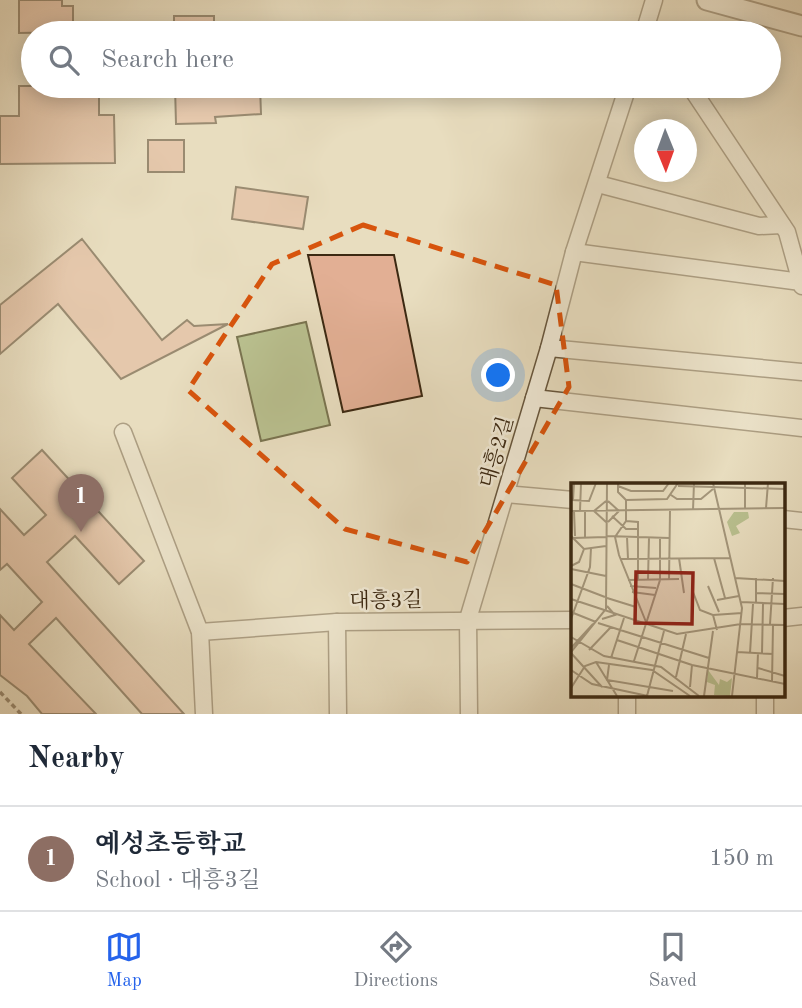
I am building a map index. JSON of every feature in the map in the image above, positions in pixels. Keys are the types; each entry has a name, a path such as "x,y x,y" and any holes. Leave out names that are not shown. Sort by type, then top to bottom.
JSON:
{"street":[{"path":"650,21 654,0"},
{"path":"707,0 802,26"},
{"name":"대흥2길","path":"469,714 468,619 549,348 574,252 624,98"},
{"path":"574,252 802,284 790,231 698,98"},
{"path":"598,184 759,226 790,231"},
{"path":"549,348 802,372"},
{"path":"534,398 802,428"},
{"path":"123,432 200,632 204,714"},
{"path":"506,494 571,500"},
{"path":"784,519 802,521"},
{"path":"784,618 802,616"},
{"name":"대흥3길","path":"200,632 337,622 571,620"},
{"path":"337,622 338,714"},
{"path":"627,696 627,714"},
{"path":"765,696 765,714"}],"path":[{"path":"0,692 21,714"}],"highlighted area":[{"path":"363,225 556,285 569,387 467,562 345,529 188,390 272,264"}],"green space":[{"path":"306,322 330,425 261,441 237,337"}],"building":[{"path":"19,0 62,0 62,6 73,6 73,21 21,21 19,33"},
{"path":"174,16 214,16 214,21 174,21"},
{"path":"19,86 21,98 99,98 99,115 114,115 115,163 0,164 0,116 19,116"},
{"path":"175,98 260,98 261,114 215,117 216,123 176,124"},
{"path":"148,140 184,140 184,172 148,172"},
{"path":"236,187 308,197 303,229 232,219"},
{"path":"82,239 162,340 187,320 194,326 228,324 121,379 58,304 0,354 0,305"},
{"path":"308,255 394,255 422,396 343,412"},
{"path":"42,450 144,561 119,584 75,536 47,562 184,714 142,714 56,618 29,644 96,714 42,714 27,696 0,675 0,615 14,630 42,602 7,564 0,570 0,509 24,535 46,515 12,478"}],"place":[{"name":"예성초등학교","path":"81,532"}]}
